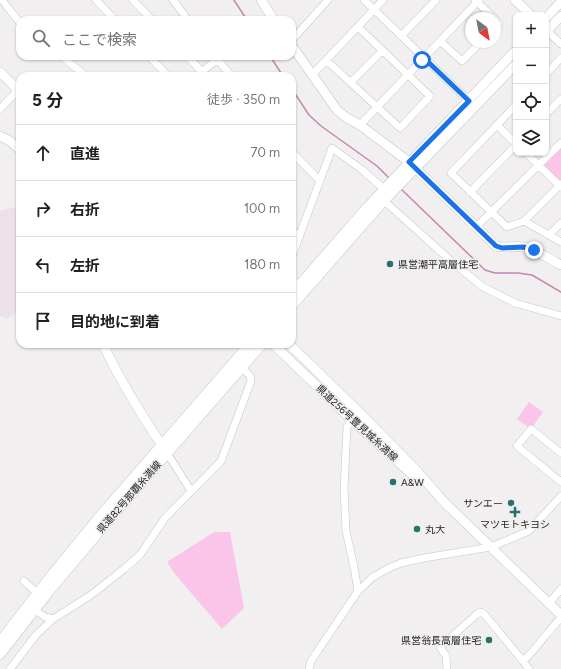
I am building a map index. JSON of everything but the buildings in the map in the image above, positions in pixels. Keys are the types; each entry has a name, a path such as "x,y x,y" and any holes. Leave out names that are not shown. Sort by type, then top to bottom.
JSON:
{"main road":[{"name":"県道82号那覇糸満線","path":"239,364 248,348"},
{"name":"県道82号那覇糸満線","path":"0,654 31,608 102,514 165,450 239,364 257,348"},
{"name":"県道82号那覇糸満線","path":"0,642 31,608"}],"street":[{"path":"2,0 16,18"},
{"path":"96,0 111,16"},
{"path":"133,0 148,16"},
{"path":"173,0 185,16"},
{"path":"261,0 271,16"},
{"path":"296,36 328,0"},
{"path":"364,0 469,101"},
{"path":"312,75 384,0"},
{"path":"401,36 436,0"},
{"path":"515,0 528,12"},
{"path":"360,125 477,1 487,12"},
{"path":"549,15 561,2"},
{"path":"549,28 561,16"},
{"path":"326,60 400,128 430,96 358,27"},
{"path":"549,34 561,44"},
{"path":"440,41 462,61 475,48"},
{"path":"351,82 382,51"},
{"path":"296,52 337,110 347,118 360,125 412,165 496,246 502,248 523,247 534,250 561,265"},
{"path":"296,281 403,175 513,53"},
{"path":"549,71 561,58"},
{"path":"66,60 81,72"},
{"path":"153,60 164,72"},
{"path":"190,60 198,72"},
{"path":"201,72 215,60"},
{"path":"219,60 228,72"},
{"path":"412,165 513,67"},
{"path":"0,72 16,88"},
{"path":"0,108 16,94"},
{"path":"549,111 561,99"},
{"path":"513,108 451,173 507,227 524,221 560,185 529,156"},
{"path":"497,125 513,141"},
{"path":"0,136 10,141 16,146"},
{"path":"476,227 561,143"},
{"path":"470,192 513,147"},
{"path":"296,246 332,148 361,169 451,260 484,287 515,303 561,316"},
{"path":"296,156 320,180"},
{"path":"296,301 385,193"},
{"path":"524,221 561,242"},
{"path":"549,235 561,223"},
{"path":"296,234 300,236"},
{"path":"105,348 115,369 136,405 191,491"},
{"name":"県道256号豊見城糸満線","path":"277,348 352,420 443,501 561,616"},
{"name":"県道256号豊見城糸満線","path":"293,348 416,470 443,501"},
{"path":"10,669 36,635 53,619 91,595 124,570 140,555 165,518 221,462 251,380 250,376 239,364"},
{"path":"352,420 347,427 344,489 346,531 358,591"},
{"path":"561,453 532,429 517,446 561,482"},
{"path":"309,669 311,660 358,591 373,577 401,563 491,547 529,531 561,496"},
{"path":"24,581 40,596"},
{"path":"549,603 561,589"},
{"path":"31,608 45,617 53,619"},
{"path":"447,669 446,656 440,647 481,612 530,669"},
{"path":"523,661 534,652 542,639 561,616"}],"shaded area":[{"path":"561,146 561,181 560,182 542,166"},
{"path":"16,207 16,313 6,319 0,316 0,211"},
{"path":"529,402 543,412 531,429 517,419"},
{"path":"214,532 230,532 244,608 222,629 175,574 167,562"}],"waterway":[{"path":"234,0 244,16"},
{"path":"273,60 280,72"},
{"path":"296,95 309,115 321,126 377,166 390,179"},
{"path":"400,188 485,270 495,273 518,273 532,275 561,292"}],"place":[{"name":"県営潮平高層住宅","path":"390,264"},
{"name":"A&W","path":"393,482"},
{"name":"サンエー","path":"511,503"},
{"name":"マツモトキヨシ","path":"515,512"},
{"name":"丸大","path":"417,529"},
{"name":"県営翁長高層住宅","path":"489,640"}],"route":[{"path":"422,60 424,58 469,101 409,162 496,246 502,248 523,247 534,250"}]}
